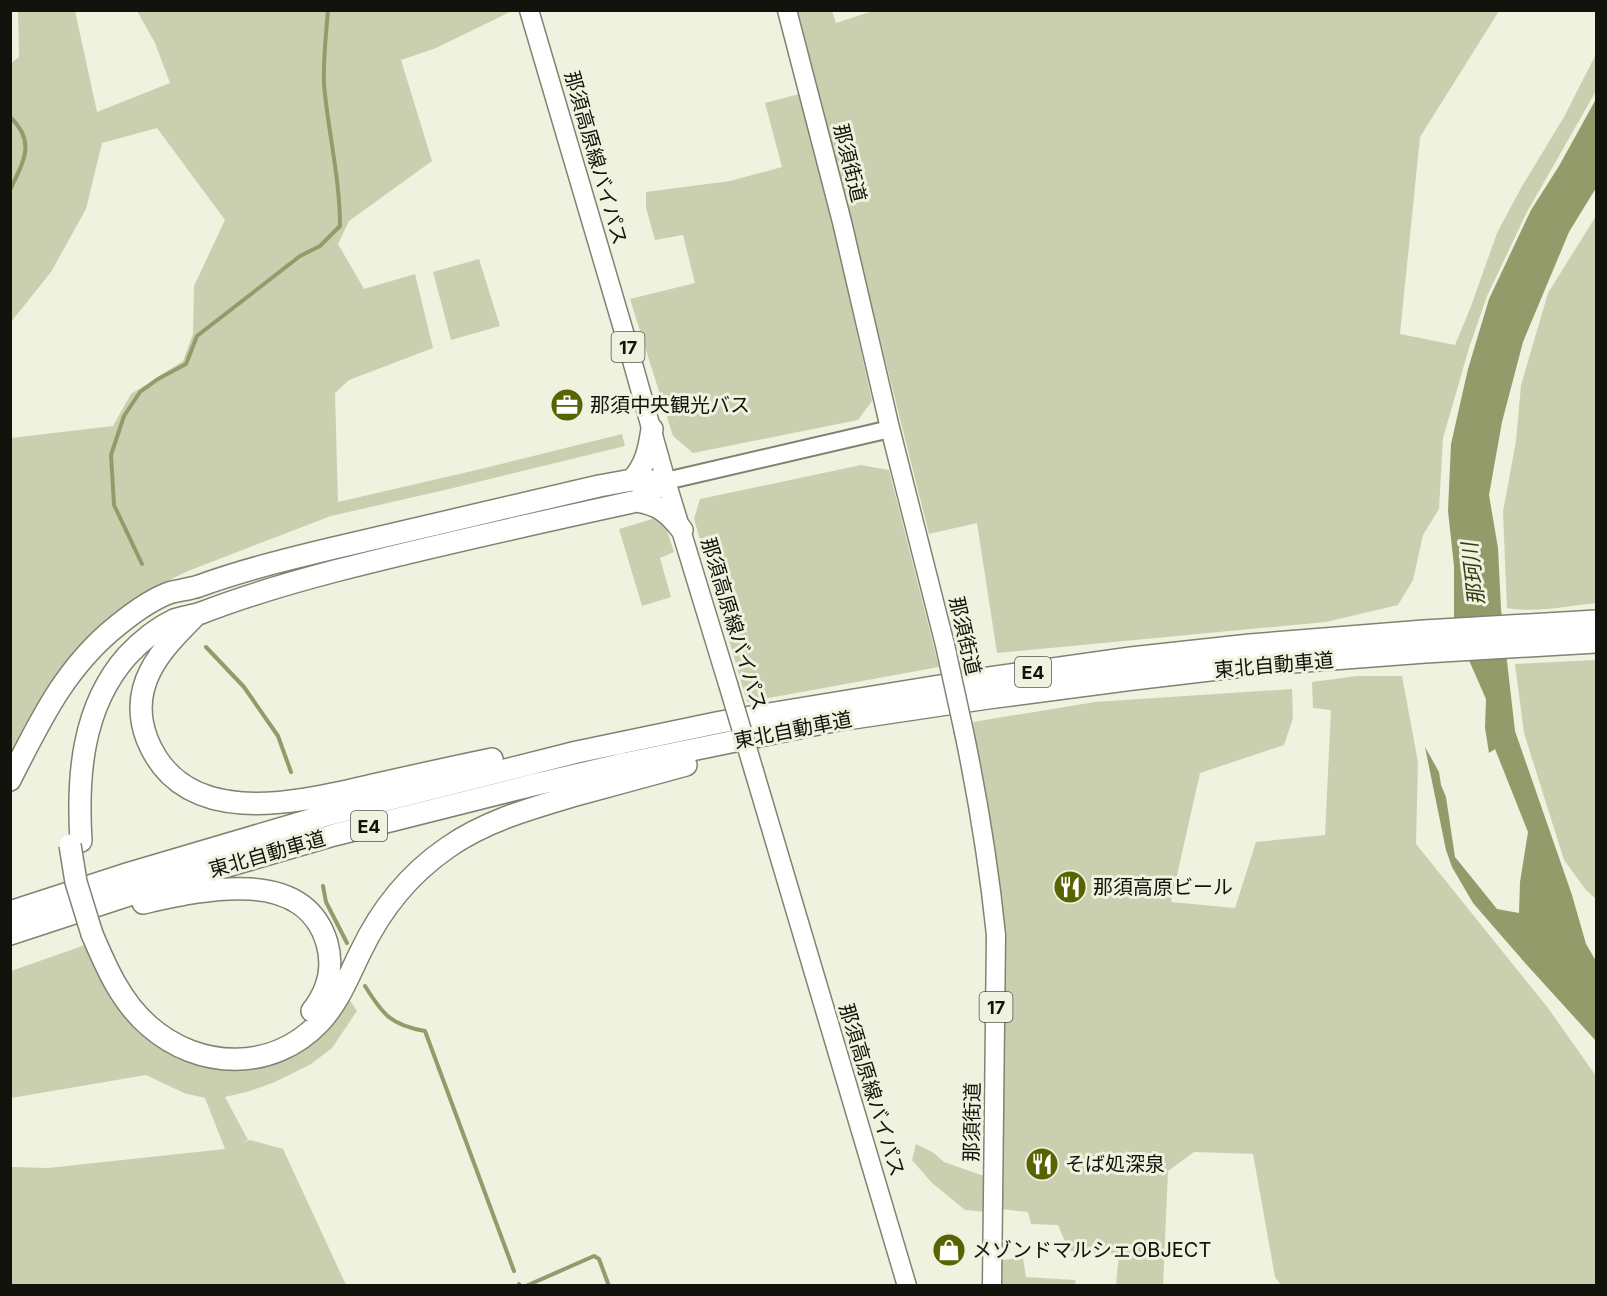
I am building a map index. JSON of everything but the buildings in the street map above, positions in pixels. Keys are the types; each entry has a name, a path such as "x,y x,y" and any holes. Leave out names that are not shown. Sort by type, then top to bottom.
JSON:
{"highway":[{"path":"634,490 648,452 652,429"},
{"path":"666,481 272,588 175,620 154,632 128,656 106,686 86,737 72,865 79,891 97,932 108,971 123,995 147,1025 175,1045 208,1058 243,1060 263,1056 295,1042 321,1022 341,992 369,934 387,905 410,878 447,848 499,820 541,805 719,755 734,741"},
{"path":"10,780 55,695 83,657 117,626 150,602 171,593 260,566 588,489 634,490 669,514 682,530"},
{"path":"75,843 67,793 69,768 76,730 89,694 109,660 133,633 195,587"},
{"path":"197,614 156,658 143,689 142,718 152,751 162,766 193,790 210,797 230,802 272,804 328,795 547,746 577,752"},
{"name":"東北自動車道","path":"10,934 138,892 334,835 533,785 832,721 1122,680 1252,665 1346,648 1596,621"},
{"name":"東北自動車道","path":"10,912 130,873 330,814 577,752 722,722 982,679 1250,645 1346,648 1596,642"},
{"path":"10,942 153,901 203,892 252,888 285,895 300,904 314,917 323,931 328,946 329,976 325,990 314,1009 296,1026 280,1036 244,1047 208,1045 175,1031 146,1005 97,932"}],"main road":[{"name":"那須高原線バイパス","path":"529,10 666,481 907,1286"},
{"name":"那須街道","path":"787,10 842,222 890,429 945,645 984,838 996,935 992,1286"}],"street":[{"path":"666,481 890,429"}],"shaded area":[{"path":"876,10 1499,11 1420,137 1400,334 1455,345 1497,233 1564,117 1596,54 1596,91 1527,212 1487,296 1469,348 1443,438 1439,509 1423,535 1413,580 1398,605 1326,622 997,653 977,523 929,534 815,81 795,11 832,11 836,23"},
{"path":"18,11 75,11 97,112 170,83 155,43 137,11 509,11 436,48 401,60 432,161 349,221 338,244 364,289 415,274 433,348 349,380 335,393 338,502 622,434 625,446 331,516 188,571 161,584 106,619 83,643 49,688 11,752 11,438 113,426 131,394 183,361 193,334 194,286 225,220 157,128 102,143 86,209 51,272 11,322 10,64 19,57"},
{"path":"803,93 872,401 858,420 693,453 673,436 630,299 695,283 683,235 655,240 646,208 646,192 730,181 782,167 765,103"},
{"path":"1596,216 1596,603 1541,609 1507,608 1503,512 1516,441 1521,385 1548,293"},
{"path":"479,259 500,326 451,340 433,272"},
{"path":"861,465 889,470 939,667 747,702 694,519 700,499"},
{"path":"656,518 665,525 674,552 660,558 671,597 642,606 619,529"},
{"path":"1596,660 1596,899 1586,890 1564,860 1524,733 1515,664"},
{"path":"1357,676 1402,676 1418,762 1416,844 1548,1008 1596,1076 1596,1285 1281,1285 1275,1277 1253,1154 1194,1152 1168,1171 1163,1285 1116,1285 1119,1254 1069,1251 1058,1225 1031,1224 1028,1212 1001,1209 985,1212 965,1210 932,1183 912,1160 916,1144 934,1153 944,1162 981,1175 1001,1172 1004,1029 1000,909 973,722 1095,702 1292,689 1293,718 1284,745 1200,773 1171,902 1235,908 1256,842 1325,835 1331,710 1313,708 1312,682"},
{"path":"88,944 107,990 122,1014 158,1045 200,1066 245,1071 269,1066 292,1057 309,1046 324,1031 349,999 357,1011 332,1048 311,1064 275,1082 225,1097 248,1140 241,1143 250,1140 283,1149 346,1285 11,1285 11,1167 48,1168 225,1149 205,1098 184,1093 146,1075 11,1098 11,971"},
{"path":"1023,1258 1026,1277 1075,1280 1076,1285 996,1286 1001,1260"}],"water":[{"name":"那珂川","path":"1596,99 1596,188 1569,232 1523,342 1502,422 1489,495 1498,548 1501,609 1515,731 1572,895 1586,944 1596,961 1596,1041 1473,903 1452,867 1446,850 1425,747 1439,772 1446,797 1455,857 1497,909 1519,913 1520,882 1528,832 1495,749 1489,753 1485,728 1486,699 1454,626 1454,566 1448,511 1451,444 1468,369 1489,299 1531,210 1559,166"}],"waterway":[{"path":"142,564 114,505 111,455 124,416 140,392 186,364 197,336 300,256 320,246 340,226 338,190 324,84 328,10"},
{"path":"10,117 18,126 25,144 23,161 10,190"},
{"path":"206,647 244,687 278,736 291,772"},
{"path":"323,886 326,902 347,943"},
{"path":"365,986 389,1017 404,1026 425,1031 514,1271"},
{"path":"526,1286 594,1256 599,1259 609,1286"}],"place":[{"name":"那須中央観光バス","path":"567,405"},
{"name":"那須高原ビール","path":"1070,887"},
{"name":"そば処深泉","path":"1042,1164"},
{"name":"メゾンドマルシェOBJECT","path":"949,1250"}]}
